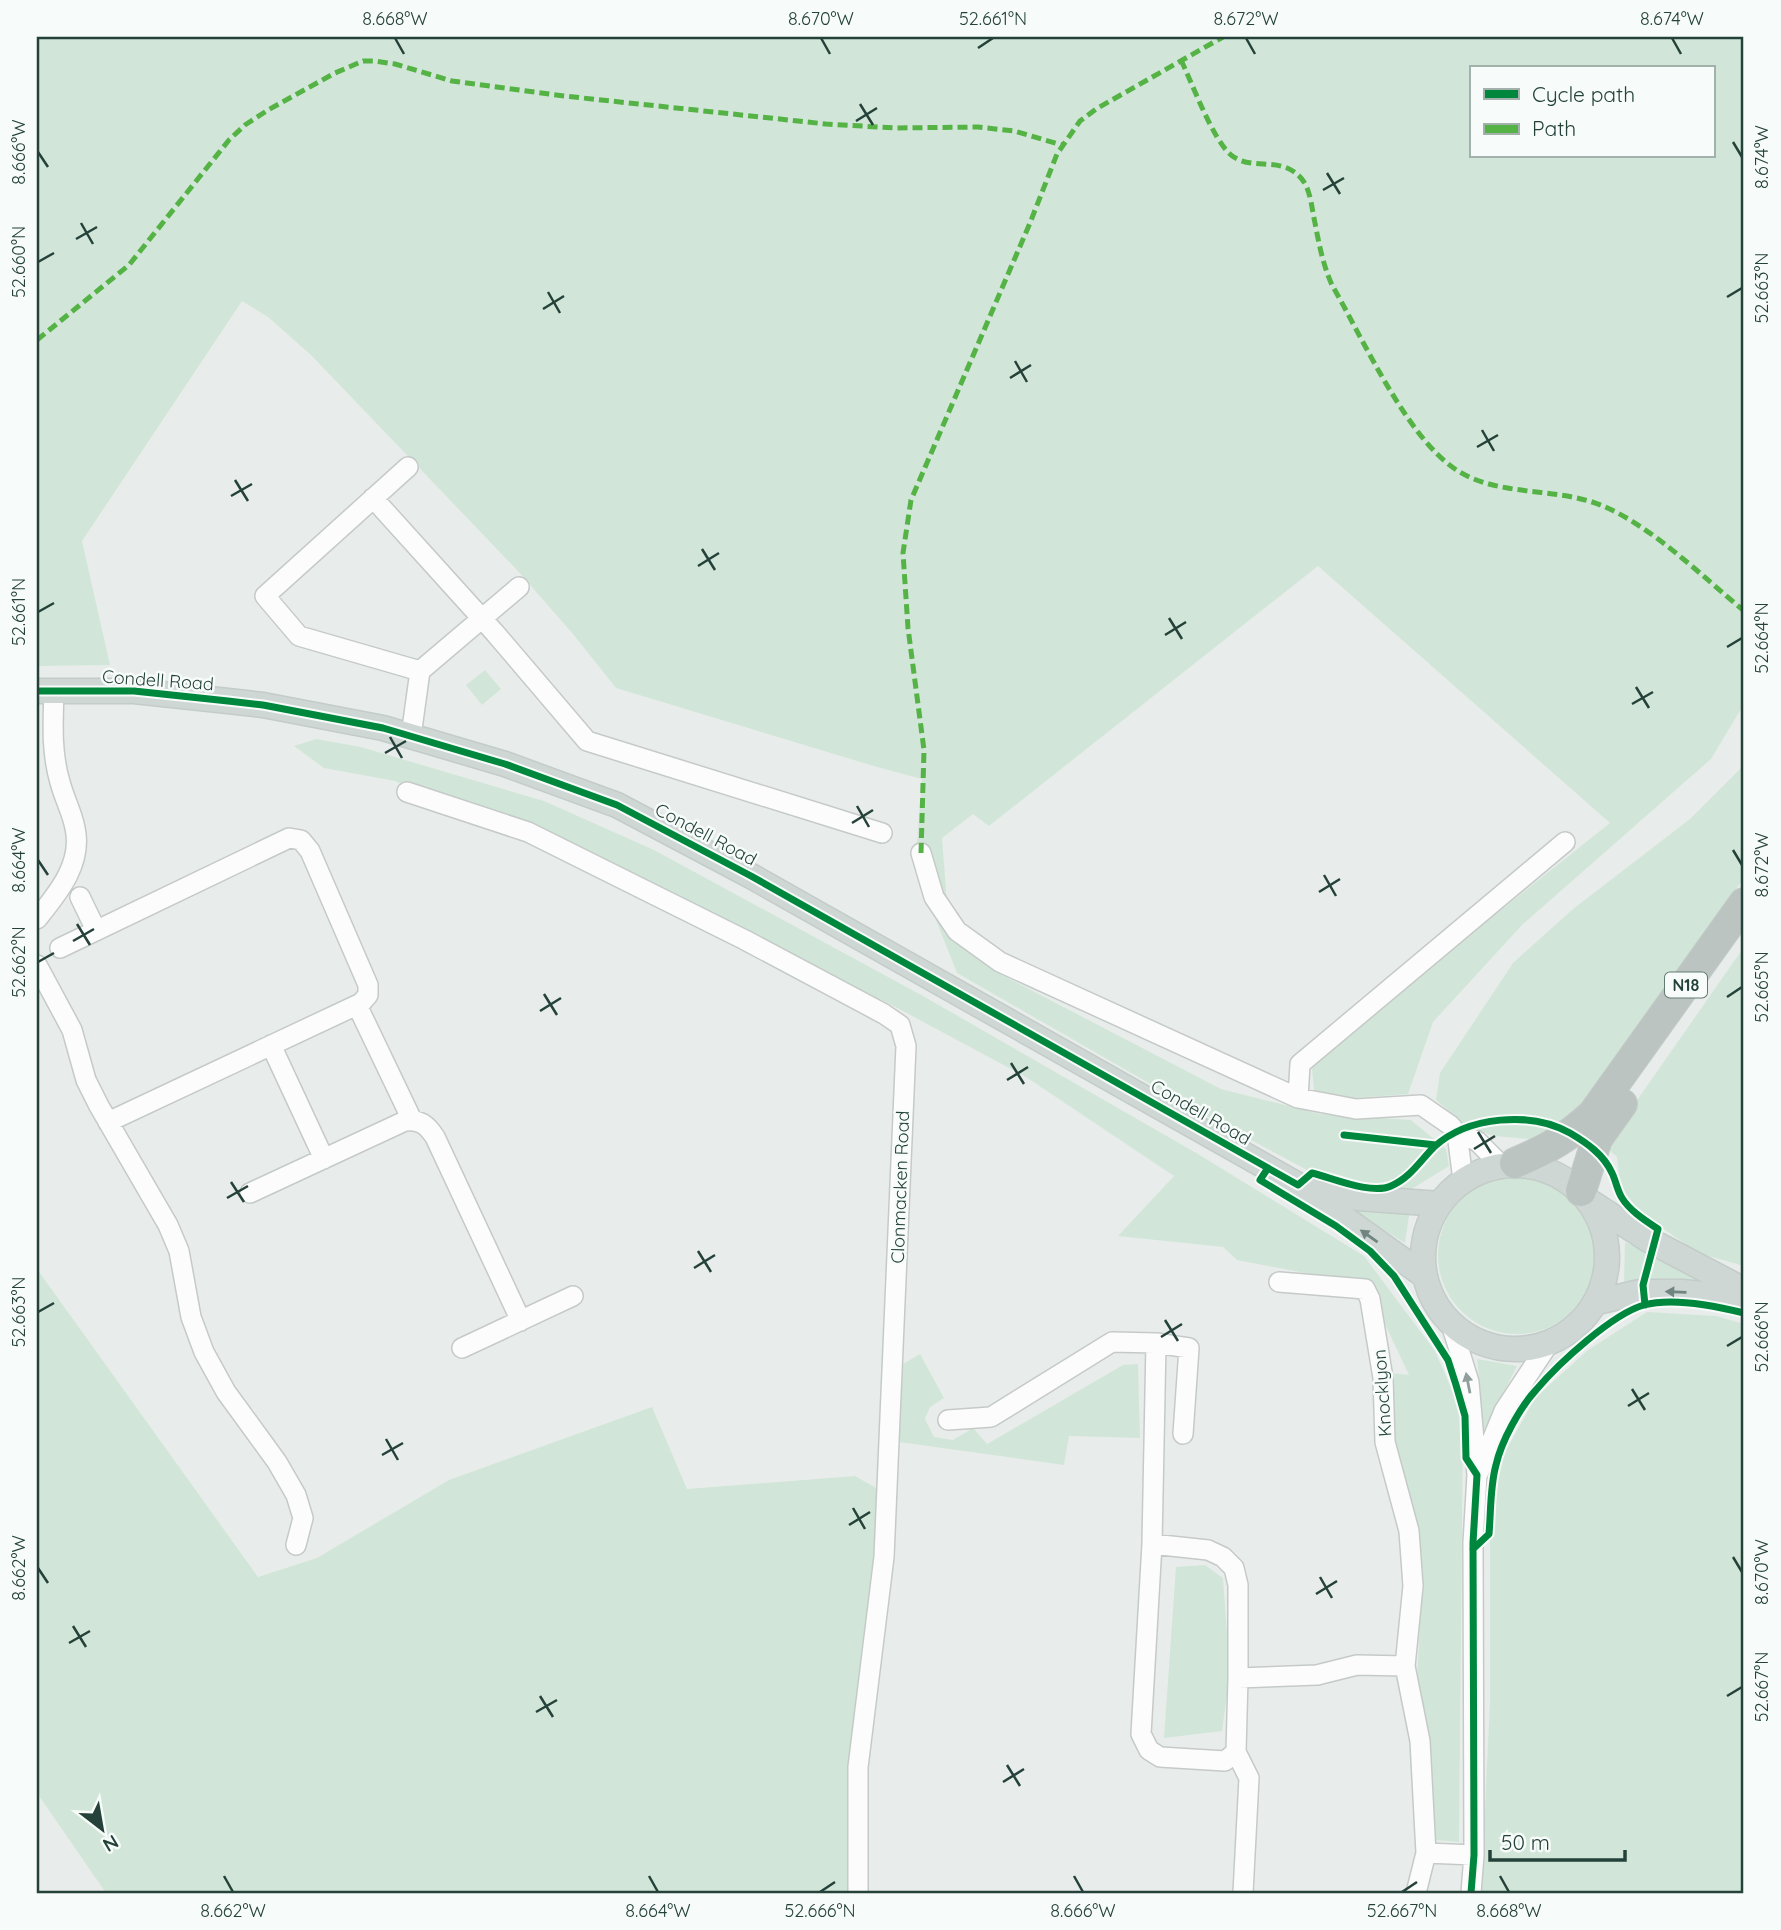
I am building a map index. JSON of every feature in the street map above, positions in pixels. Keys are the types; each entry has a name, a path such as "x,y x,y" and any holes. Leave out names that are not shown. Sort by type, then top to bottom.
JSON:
{"highway":[{"name":"N18","path":"1507,1164 1543,1151 1569,1136 1593,1114 1744,903"},
{"name":"N18","path":"1585,1196 1597,1139 1744,933"}],"main road":[{"name":"Condell Road","path":"45,691 134,691 263,705 383,728 505,764 617,805 751,876 1298,1185"},
{"path":"1585,1196 1600,1219 1607,1250 1605,1282 1597,1302 1584,1319 1568,1333 1549,1343 1529,1349 1508,1350 1478,1341 1451,1324 1439,1310 1425,1276 1423,1251 1428,1226 1440,1204 1463,1180 1481,1170 1507,1164 1541,1168 1562,1177 1647,1240 1744,1290"},
{"path":"1298,1185 1358,1198 1440,1204"},
{"path":"1298,1185 1425,1276"},
{"path":"1597,1302 1640,1292 1682,1292 1744,1298"}],"street":[{"path":"408,467 265,596 299,636 420,671"},
{"path":"373,498 587,741 882,833"},
{"path":"411,736 420,671 519,587"},
{"path":"37,919 59,893 77,850 76,830 60,782 45,691"},
{"name":"Clonmacken Road","path":"407,792 528,832 745,940 900,1025 906,1046 884,1557 858,1767 858,1893"},
{"path":"60,948 289,838 301,840 310,851 368,985 368,995 357,1005 108,1122"},
{"path":"1298,1098 1300,1065 1565,842"},
{"path":"921,853 934,897 957,931 1000,962 1298,1098 1356,1109 1421,1105 1457,1133 1473,1138 1507,1164"},
{"path":"80,897 96,930"},
{"path":"37,965 72,1030 86,1080 180,1251 191,1317 204,1352 226,1392 277,1462 296,1495 303,1518 296,1545"},
{"path":"357,1005 412,1120"},
{"path":"271,1045 324,1158"},
{"path":"250,1193 405,1121 419,1121 429,1127 435,1137 521,1321"},
{"path":"1457,1133 1463,1180"},
{"name":"Knocklyon","path":"1279,1282 1365,1289 1370,1299 1383,1378 1385,1442 1409,1531 1413,1586 1405,1666 1420,1741 1426,1853 1416,1893"},
{"path":"462,1348 573,1296"},
{"path":"1451,1324 1469,1382 1477,1475 1473,1543 1474,1855 1471,1893"},
{"path":"947,1420 991,1417 1112,1342 1156,1343 1189,1348 1183,1434"},
{"path":"1156,1343 1152,1544 1141,1734 1149,1750 1160,1757 1225,1761 1236,1752"},
{"path":"1477,1475 1504,1411 1549,1343"},
{"path":"1152,1544 1208,1550 1223,1557 1234,1568 1238,1585 1236,1752 1250,1778 1243,1893"},
{"path":"1238,1678 1317,1675 1357,1665 1405,1666"},
{"path":"1426,1853 1474,1855"}],"green space":[{"path":"37,37 1744,37 1744,704 1711,759 1522,925 1433,1022 1408,1094 1340,1099 1314,1091 1312,1068 1338,1040 1610,823 1318,566 989,826 973,814 942,838 949,930 1002,975 1221,1089 1320,1114 1411,1120 1446,1149 1449,1166 1405,1193 1350,1193 1208,1117 957,973 915,867 922,779 616,688 517,570 311,355 268,317 242,301 82,541 110,665 37,666"},
{"path":"485,670 501,689 482,705 466,685"},
{"path":"316,739 361,747 544,801 654,850 923,996 1198,1154 1364,1256 1435,1351 1463,1415 1459,1842 1434,1840 1417,1683 1421,1598 1392,1441 1389,1373 1409,1375 1384,1322 1373,1286 1237,1260 1223,1247 1118,1236 1174,1176 1026,1077 888,1003 656,904 395,781 324,768 294,746"},
{"path":"1744,765 1744,878 1569,1123 1540,1140 1494,1136 1468,1127 1436,1100 1440,1073 1513,963 1573,909 1690,819"},
{"path":"1744,947 1744,1266 1698,1253 1641,1213 1621,1190 1617,1157 1607,1148 1619,1126"},
{"path":"1517,1176 1547,1182 1573,1199 1590,1225 1596,1255 1590,1285 1573,1311 1547,1328 1517,1334 1487,1328 1461,1311 1444,1285 1438,1255 1444,1225 1461,1199 1487,1182"},
{"path":"1346,1207 1410,1209 1405,1243"},
{"path":"1625,1242 1716,1286 1624,1286"},
{"path":"37,1269 258,1577 317,1558 449,1480 652,1407 687,1489 855,1476 878,1489 850,1893 106,1893 37,1793"},
{"path":"1647,1312 1716,1316 1744,1324 1744,1893 1481,1893 1490,1702 1490,1539 1500,1461 1535,1398 1588,1350"},
{"path":"920,1354 944,1398 930,1407 925,1419 934,1437 953,1440 973,1428 987,1444 1123,1365 1138,1364 1140,1438 1069,1436 1064,1465 899,1442 898,1367"},
{"path":"1477,1359 1517,1366 1480,1439 1481,1392"},
{"path":"1205,1565 1223,1578 1230,1673 1222,1731 1164,1738 1176,1567"}],"marked path":[{"path":"921,853 924,750 908,628 903,553 911,500 1057,154 1080,121 1096,109 1223,37"},
{"path":"1181,60 1210,124 1231,155 1249,163 1287,168 1304,182 1310,196 1318,239 1332,285 1402,410 1437,454 1455,469 1490,484 1585,500 1621,515 1676,553 1743,610"},
{"path":"37,340 129,265 229,140 245,125 335,73 363,61 395,64 452,81 564,96 826,124 895,128 978,127 1014,131 1062,145"}],"cycle path":[{"path":"37,691 134,691 228,701 383,728 505,764 617,805 751,876 1298,1185 1312,1173 1352,1185 1383,1188 1404,1178 1434,1147 1464,1129 1500,1120 1554,1126 1570,1133 1600,1155 1609,1167 1625,1203 1658,1229 1643,1285 1645,1305"},
{"path":"1344,1135 1436,1145"},
{"path":"1268,1168 1260,1180 1336,1226 1370,1251 1394,1276 1448,1360 1465,1416 1466,1458 1477,1475 1473,1543 1474,1855 1471,1893"},
{"path":"1473,1549 1489,1534 1494,1473 1498,1456 1512,1425 1530,1397 1571,1354 1617,1318 1644,1305 1681,1302 1744,1313"}]}
